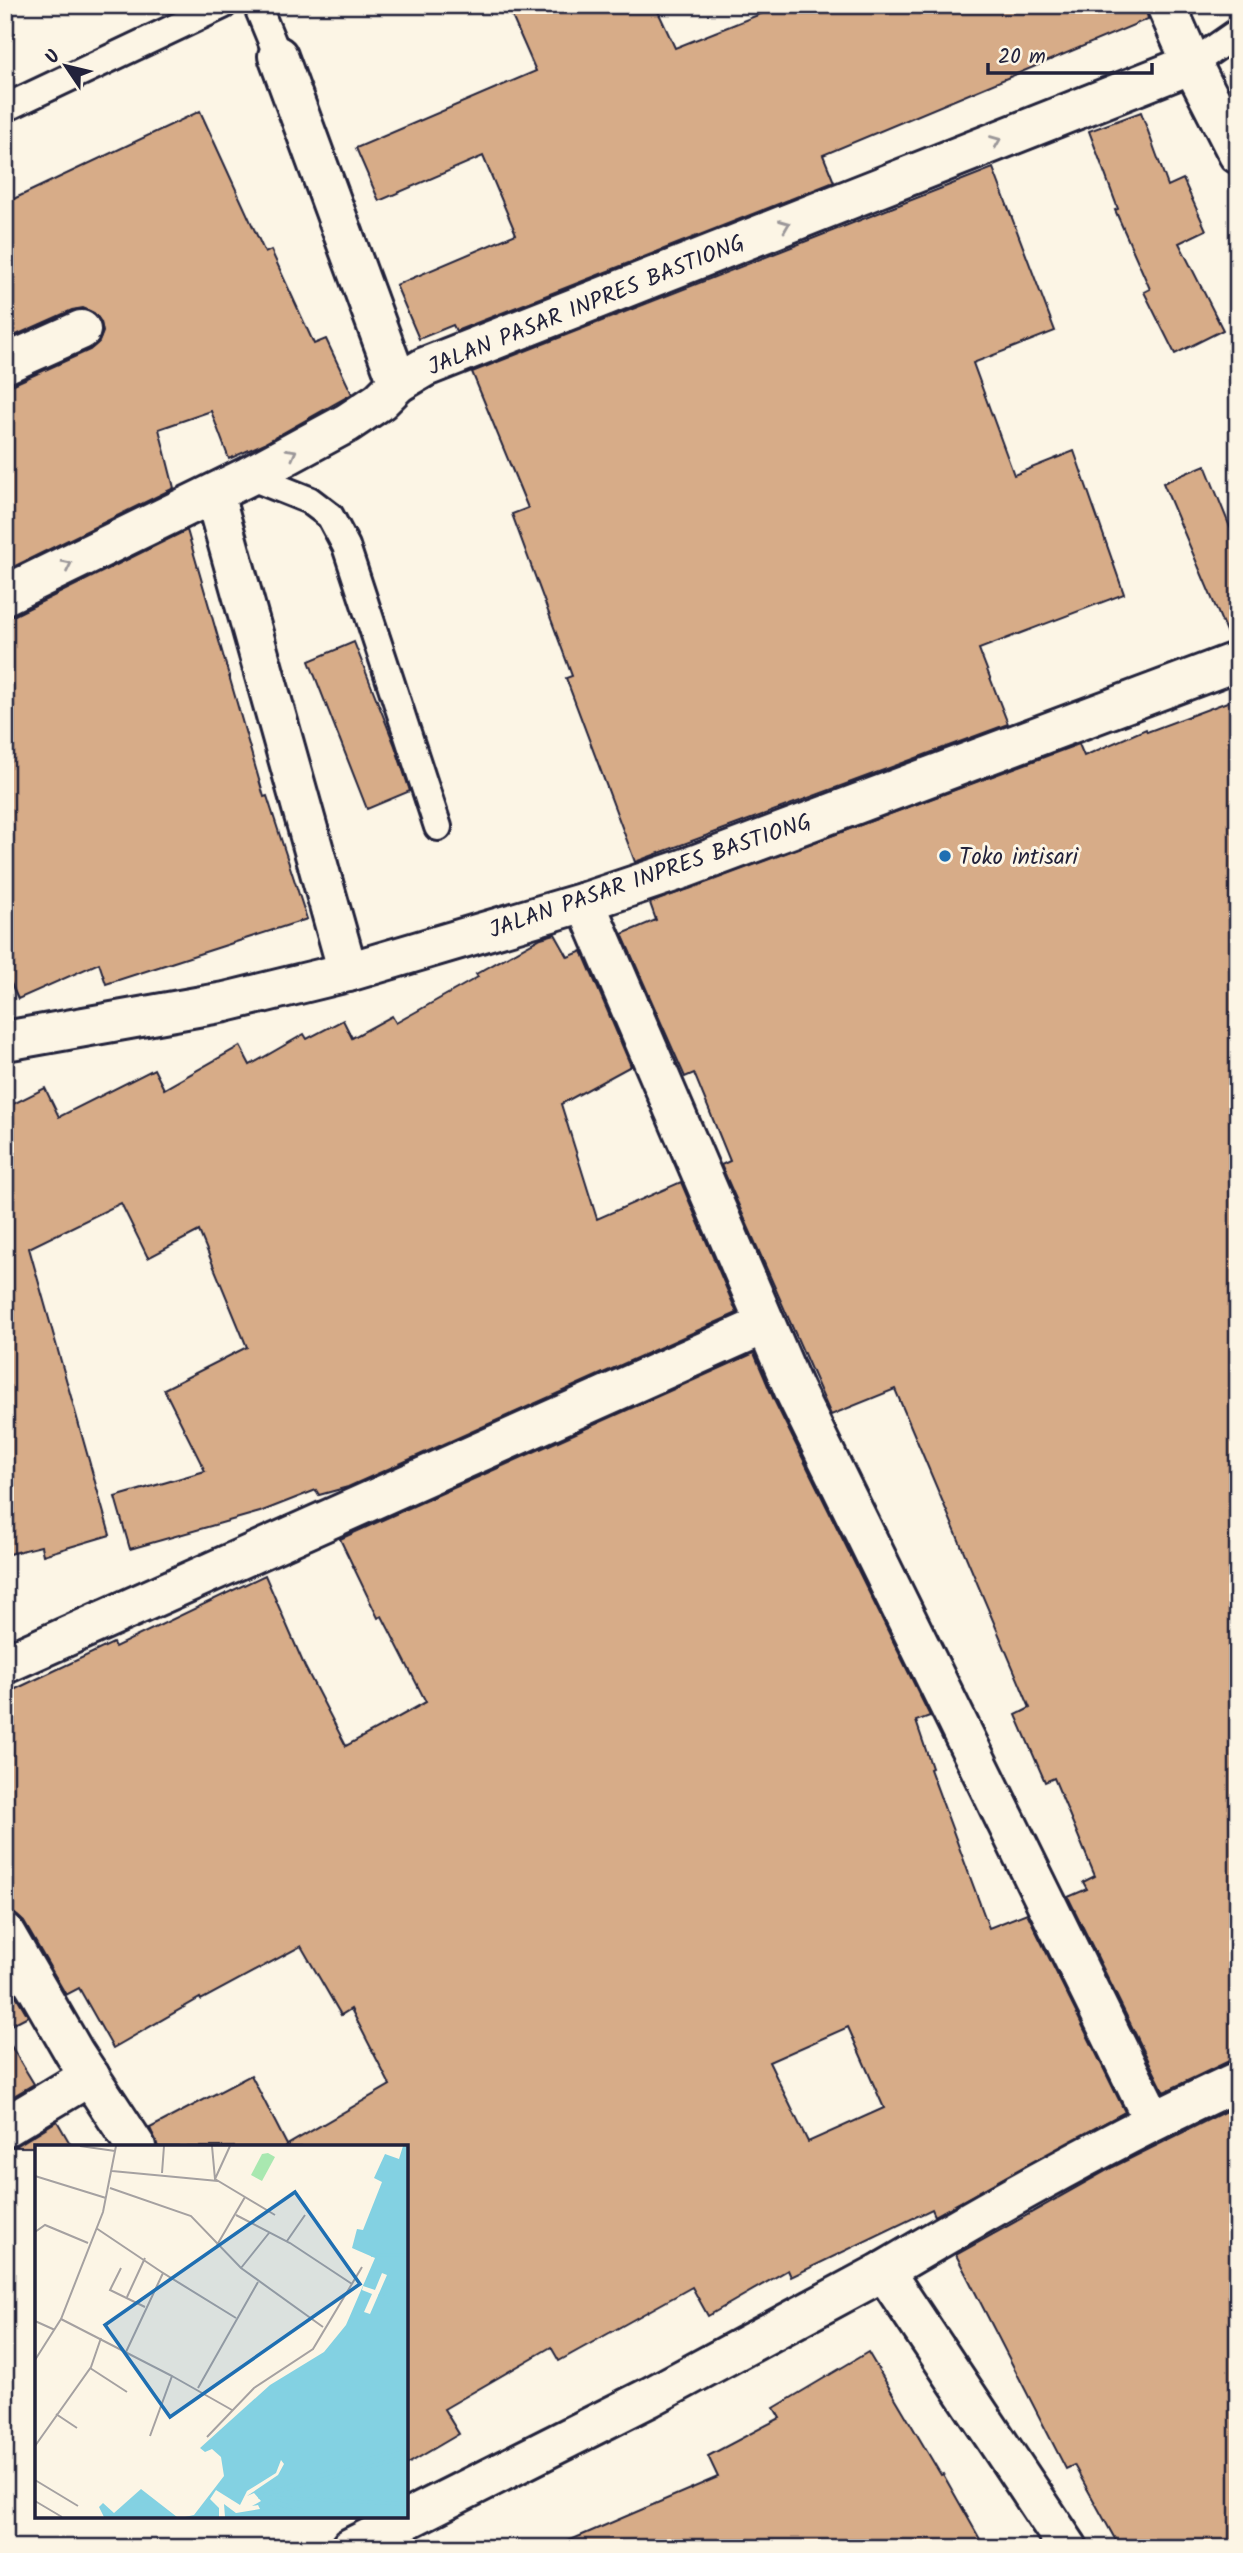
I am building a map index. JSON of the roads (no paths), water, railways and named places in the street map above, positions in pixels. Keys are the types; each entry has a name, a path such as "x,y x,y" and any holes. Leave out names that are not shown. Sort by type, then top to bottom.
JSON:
{"main road":[{"path":"1166,5 1192,64 1238,154"},
{"path":"278,56 398,383"},
{"name":"JALAN PASAR INPRES BASTIONG","path":"5,595 249,476 347,423 380,401 398,383 438,362 1192,64"},
{"path":"5,364 81,330"},
{"path":"214,494 348,972"},
{"name":"JALAN PASAR INPRES BASTIONG","path":"5,1041 225,1002 348,972 585,902 682,869 1238,661"},
{"path":"585,902 630,1012 691,1147 764,1325 822,1451 1153,2120"},
{"path":"5,1664 764,1325"},
{"path":"5,1933 90,2076 135,2145"},
{"path":"5,2127 90,2076"},
{"path":"408,2512 650,2397 884,2271 1153,2120 1238,2081"},
{"path":"884,2271 1068,2548"},
{"path":"365,2532 395,2518"}],"lane":[{"path":"5,108 223,5"},
{"path":"257,5 278,56"},
{"path":"1192,64 1238,32"},
{"path":"249,476 309,500 330,516 346,546 438,827"}],"place":[{"name":"Toko intisari","path":"945,856"}]}
